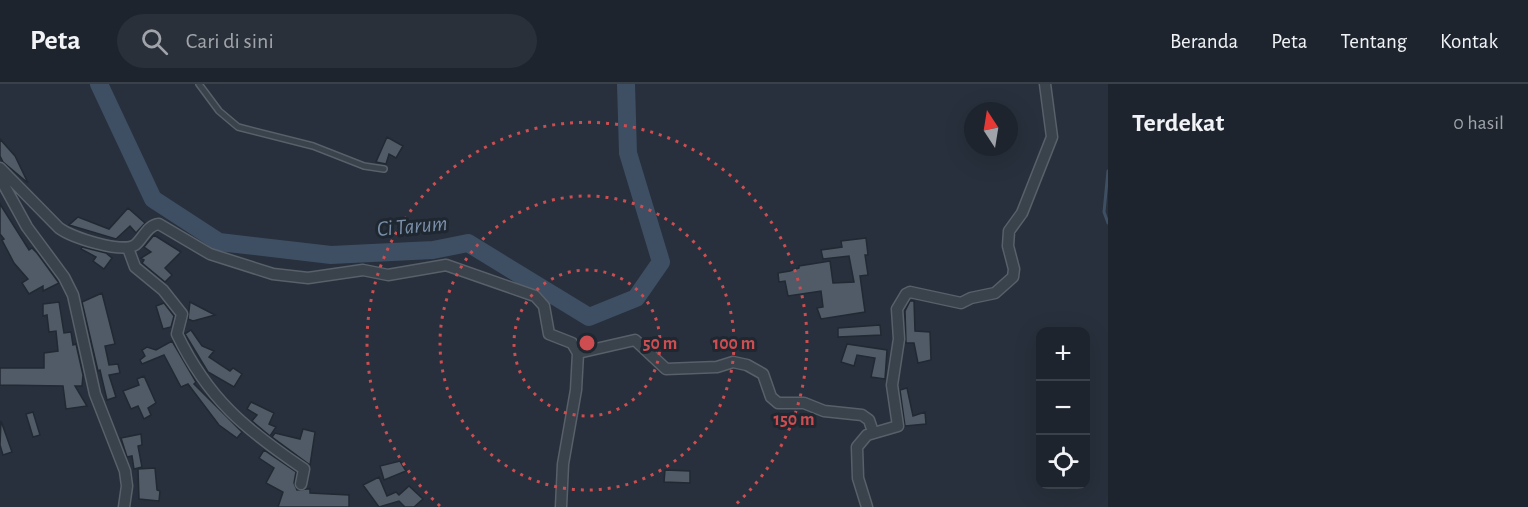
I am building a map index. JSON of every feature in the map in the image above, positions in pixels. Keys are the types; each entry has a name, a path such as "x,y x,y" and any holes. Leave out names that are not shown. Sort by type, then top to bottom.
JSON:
{"street":[{"path":"867,507 858,478 856,453 858,442 873,432 898,425 892,385 899,339 897,309 906,294 916,293 961,303 995,293 1013,277 1014,269 1008,246 1009,231 1022,213 1052,137 1045,84"},
{"path":"0,168 40,212 65,232 120,249 128,248 157,224 210,254 231,258 268,273 296,277 363,270 388,275 434,265 451,266 538,299 543,306 549,334 572,343 578,353 576,390 563,464 561,507"},
{"path":"0,178 27,226 64,276 73,295 95,394 125,471 127,486 124,507"},
{"path":"128,248 135,267 163,290 182,314 183,318 176,332 187,355 212,393 229,412 304,469 306,473 301,484"},
{"path":"578,353 635,340 666,369 717,367 730,362 747,364 764,376 771,397 778,403 804,404 824,411 862,415 869,420 873,432"}],"lane":[{"path":"199,84 219,111 238,127 313,146 364,166 384,169"}],"building":[{"path":"387,137 403,146 396,158 389,154 386,164 376,162"},
{"path":"0,139 15,156 28,183 3,162 0,156"},
{"path":"0,204 29,250 32,248 37,253 59,283 43,291 43,286 29,294 22,283 28,279 14,263 0,234"},
{"path":"128,208 145,223 136,233 130,226 116,239 69,225 78,217 109,229"},
{"path":"154,235 181,252 165,268 172,275 165,282 142,263 144,260 141,258 151,252 144,247"},
{"path":"866,238 868,255 865,255 868,275 860,276 865,312 821,319 817,308 823,307 821,291 788,296 785,281 779,282 778,273 799,268 799,266 830,261 833,283 854,282 849,256 823,259 821,250 842,247 841,241"},
{"path":"82,247 106,253 112,258 104,269 93,261 96,257 81,249"},
{"path":"102,293 115,344 105,346 109,365 118,364 120,373 109,375 116,397 107,400 82,302"},
{"path":"910,301 914,301 915,331 930,332 931,360 918,363 914,343 906,343 905,311"},
{"path":"59,302 64,333 71,332 83,375 82,386 75,386 87,406 66,409 63,386 0,385 0,368 44,368 44,353 58,351 56,331 49,332 47,315 43,316 43,304"},
{"path":"190,302 215,315 193,321 188,319"},
{"path":"164,303 174,316 171,327 163,329 156,306"},
{"path":"880,325 881,335 838,337 838,328"},
{"path":"191,330 202,346 214,351 209,357 230,371 233,368 242,374 234,387 208,372 185,334"},
{"path":"172,341 196,382 194,384 242,432 237,438 219,425 188,384 181,387 164,355 142,364 140,360 145,356 142,350 147,347 156,350"},
{"path":"847,344 887,350 885,379 871,377 875,358 857,355 854,366 841,362"},
{"path":"144,376 156,403 148,408 151,415 144,419 138,406 131,409 123,391 139,385 137,379"},
{"path":"907,388 913,416 925,412 926,424 905,426 900,390"},
{"path":"251,402 274,413 269,424 276,427 270,436 252,421 257,415 247,409"},
{"path":"33,412 40,435 33,437 26,414"},
{"path":"1,421 12,452 3,455 0,445"},
{"path":"303,429 315,432 310,465 272,437 275,433 300,439"},
{"path":"141,434 142,445 138,446 142,467 134,469 132,456 127,457 121,438"},
{"path":"264,450 296,472 294,483 297,490 310,489 310,493 349,495 349,507 278,507 283,492 266,483 274,468 259,458"},
{"path":"400,461 406,471 384,480 380,466"},
{"path":"155,468 157,490 160,491 159,501 139,499 138,469"},
{"path":"665,470 690,471 690,483 664,482"},
{"path":"379,477 387,496 396,492 399,495 409,486 423,499 414,507 405,507 399,501 379,507 363,485"}],"waterway":[{"name":"Ci Tarum","path":"99,84 153,199 219,242 331,255 433,250 468,243 589,317 636,298 661,262 628,153 626,84"},
{"path":"1108,171 1104,212 1108,223"}]}
